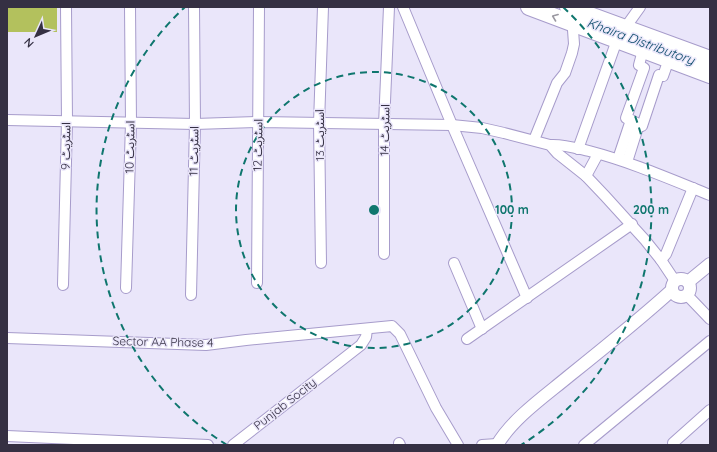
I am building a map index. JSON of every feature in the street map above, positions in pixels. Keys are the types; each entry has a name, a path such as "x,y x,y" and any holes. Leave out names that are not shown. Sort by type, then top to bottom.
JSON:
{"main road":[{"path":"529,7 574,24 621,34 710,59"},
{"path":"568,7 621,34 644,50 710,75"}],"street":[{"name":"اسٹریٹ 9","path":"63,285 67,121 66,7"},
{"name":"اسٹریٹ 10","path":"126,288 131,123 130,7"},
{"name":"اسٹریٹ 11","path":"191,295 195,124 194,7"},
{"name":"اسٹریٹ 12","path":"256,283 260,7"},
{"name":"اسٹریٹ 13","path":"321,263 319,123 322,7"},
{"name":"اسٹریٹ 14","path":"384,254 384,125 389,7"},
{"path":"403,7 452,126 527,298"},
{"path":"578,149 621,34 640,7"},
{"path":"534,140 557,83 565,73 572,53 574,44 574,24"},
{"path":"644,50 639,65 660,75 663,76 669,59"},
{"path":"644,68 626,118 642,126 660,75"},
{"path":"7,120 195,124 258,122 319,123 482,128 550,145 560,144 623,161 710,195"},
{"path":"623,161 635,122"},
{"path":"482,445 497,444 503,435 529,409 618,337 673,286 679,279 684,279 688,282 690,291 683,297 678,297 674,294 673,286 661,260 632,224 586,176 556,153 550,145"},
{"path":"586,176 598,154"},
{"path":"661,260 666,254 693,188"},
{"path":"467,339 632,224"},
{"path":"454,263 482,329"},
{"path":"688,282 710,264"},
{"path":"687,295 710,319"},
{"name":"Sector AA Phase 4","path":"7,338 206,345 389,326 397,329 436,408 458,445"},
{"name":"Punjab Socity","path":"233,445 364,342 366,338 366,329"},
{"path":"584,445 710,341"},
{"path":"673,443 710,410"},
{"path":"7,436 208,445"}],"green space":[{"path":"7,7 57,7 57,32 7,32"}],"water label":[{"name":"Khaira Distributory","path":"641,41"}]}
